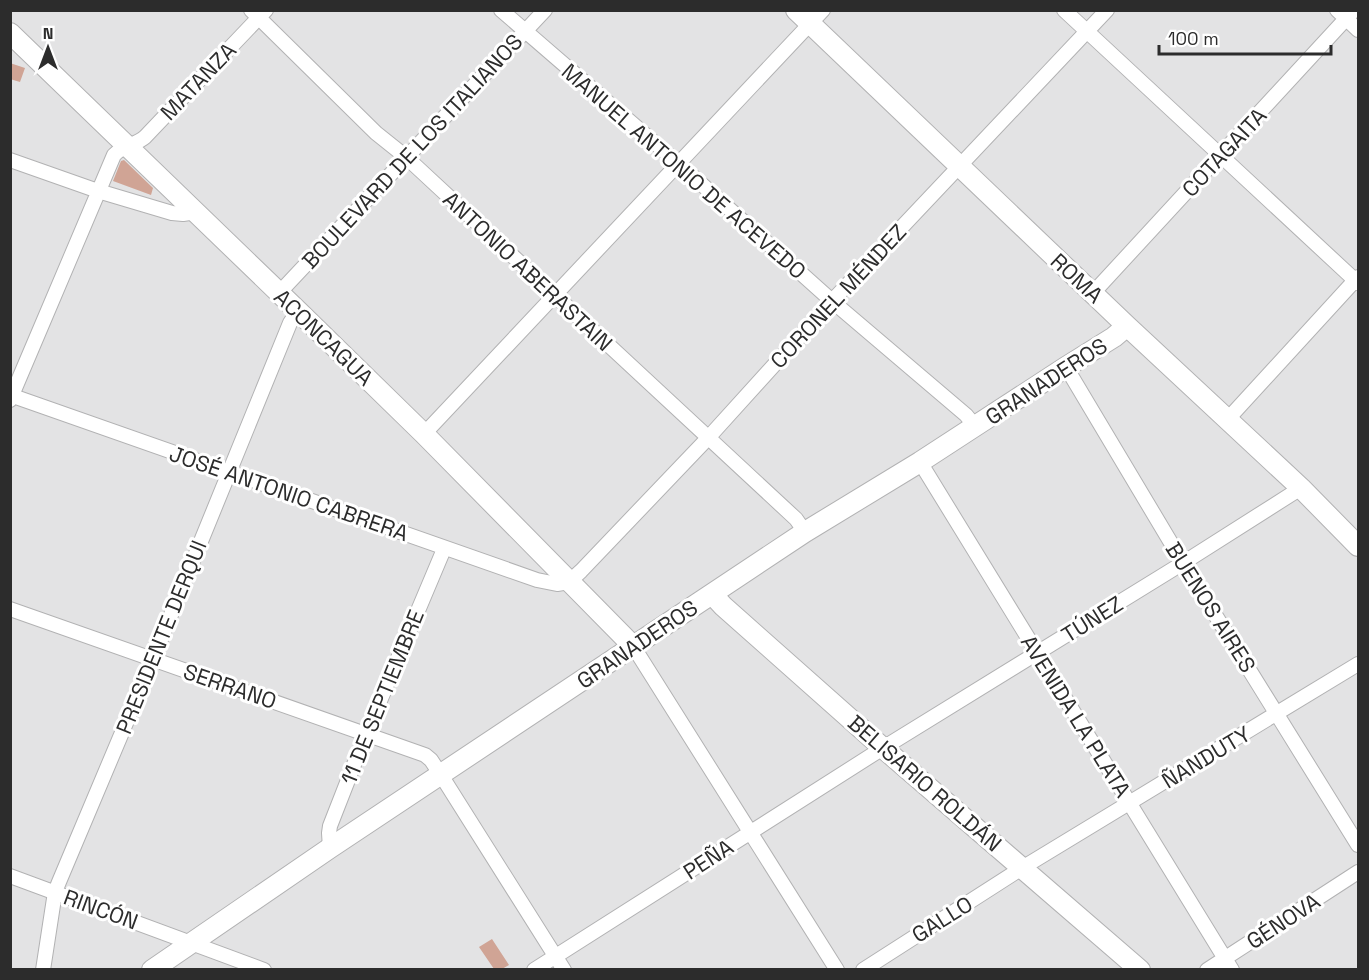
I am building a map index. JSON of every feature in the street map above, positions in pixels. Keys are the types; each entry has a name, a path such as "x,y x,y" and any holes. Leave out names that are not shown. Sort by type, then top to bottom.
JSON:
{"street":[{"name":"MANUEL ANTONIO DE ACEVEDO","path":"501,10 678,163 832,301 966,415 975,426"},
{"name":"BOULEVARD DE LOS ITALIANOS","path":"280,292 545,10"},
{"path":"1064,10 1357,280 1227,420"},
{"name":"CORONEL MÉNDEZ","path":"569,582 708,438 832,301 1107,10"},
{"name":"MATANZA","path":"11,397 114,155 145,137 258,13"},
{"name":"ANTONIO ABERASTAIN","path":"258,13 376,133 406,157 796,519 805,532"},
{"path":"1346,13 1359,30"},
{"name":"COTAGAITA","path":"1093,293 1221,156 1346,13"},
{"path":"424,434 678,163 810,15"},
{"name":"ROMA","path":"810,15 959,166 1301,488 1359,546"},
{"name":"ACONCAGUA","path":"10,33 280,292 633,646"},
{"path":"10,160 98,191 172,213 196,212"},
{"name":"PRESIDENTE DERQUI","path":"43,969 55,892 290,323 298,311"},
{"name":"GRANADEROS","path":"152,969 805,532 920,462 1114,338 1127,326"},
{"name":"BUENOS AIRES","path":"1066,367 1183,562 1359,845"},
{"name":"JOSÉ ANTONIO CABRERA","path":"11,397 537,580 557,584 569,582"},
{"name":"AVENIDA LA PLATA","path":"920,462 1036,654 1229,964"},
{"name":"TÚNEZ","path":"883,748 1301,488"},
{"name":"11 DE SEPTIEMBRE","path":"330,848 330,826 444,549"},
{"name":"BELISARIO ROLDÁN","path":"712,594 883,748 1140,969"},
{"name":"SERRANO","path":"10,609 424,755 431,760 441,775 564,969"},
{"path":"633,646 837,969"},
{"name":"ÑANDUTY","path":"1022,868 1359,664"},
{"name":"PEÑA","path":"534,969 883,748"},
{"name":"GALLO","path":"862,969 1022,868"},
{"name":"GÉNOVA","path":"1207,969 1229,964 1359,872"},
{"name":"RINCÓN","path":"10,876 264,969"},
{"path":"219,953 224,969"}],"building":[{"path":"10,63 25,68 20,82 10,79"},
{"path":"124,160 153,188 151,195 113,181 121,161"},
{"path":"492,939 509,965 502,969 494,969 479,947"}]}
